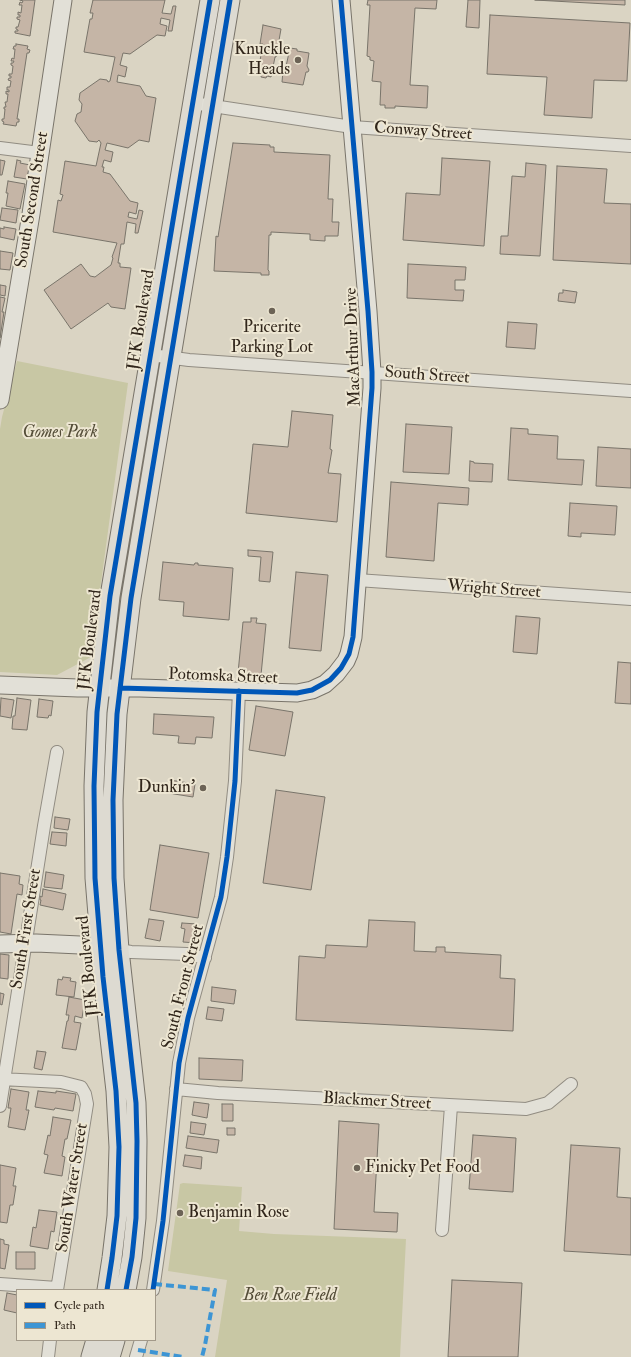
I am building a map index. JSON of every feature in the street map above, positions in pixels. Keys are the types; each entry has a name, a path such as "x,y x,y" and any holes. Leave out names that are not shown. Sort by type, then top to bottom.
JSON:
{"main road":[{"name":"JFK Boulevard","path":"107,1289 117,1216 119,1147 114,1070 100,947 95,878 94,786 99,688 110,596 210,0"},
{"name":"JFK Boulevard","path":"126,1289 132,1257 136,1218 138,1141 134,1079 119,950 114,878 113,800 117,714 131,598 230,0"},
{"path":"91,1357 96,1341"},
{"path":"110,1357 115,1341"}],"street":[{"name":"South Second Street","path":"0,400 4,352 40,153 63,0"},
{"name":"MacArthur Drive","path":"325,684 336,674 346,661 353,637 372,388 372,372 341,0"},
{"name":"Conway Street","path":"193,102 352,127 631,146"},
{"path":"0,148 40,153"},
{"name":"South Street","path":"151,355 170,358 631,391"},
{"name":"Wright Street","path":"357,580 631,599"},
{"name":"Potomska Street","path":"0,685 297,693 312,690 325,684"},
{"name":"South Front Street","path":"152,1289 163,1221 179,1063 187,1026 221,898 227,857 235,781 239,691"},
{"name":"South First Street","path":"0,1106 2,1080 45,815 58,752"},
{"path":"0,944 58,944 100,947 131,952 187,954 205,958"},
{"name":"South Water Street","path":"2,1080 61,1082 82,1087 85,1094 87,1104 57,1289"},
{"name":"Blackmer Street","path":"176,1089 218,1093 526,1109 548,1103 571,1084"},
{"path":"442,1230 451,1106"},
{"path":"0,1284 57,1289"},
{"path":"48,1357 50,1341"},
{"path":"136,1357 141,1341"}],"green space":[{"name":"Gomes Park","path":"17,361 128,383 91,657 57,675 0,672 0,429"},
{"name":"Ben Rose Field","path":"180,1184 242,1187 239,1231 274,1234 406,1239 400,1357 215,1357 227,1280 168,1271"}],"building":[{"path":"20,0 35,0 30,36 15,33 15,31 18,31 16,27 18,27 20,20 17,19 17,17 20,17 18,12 21,13 22,5 19,5 20,2 22,3 23,1"},
{"path":"93,0 165,0 162,13 171,14 173,6 176,6 172,31 168,31 170,20 161,18 160,24 167,26 165,36 157,35 130,54 123,53 120,65 127,67 125,77 118,75 117,82 140,86 146,96 156,98 149,142 139,140 128,148 107,143 105,150 113,152 111,162 104,160 102,167 104,167 103,172 110,174 130,201 138,203 136,214 129,212 128,217 137,219 139,210 143,211 138,233 135,233 136,224 127,222 124,244 121,244 118,263 120,263 120,267 131,268 125,309 111,307 108,303 71,329 44,290 81,264 90,276 95,277 111,265 117,243 53,232 58,200 61,201 63,195 60,194 65,161 96,166 101,143 99,140 97,142 89,141 75,121 77,114 81,112 82,104 79,100 80,93 100,79 107,80 108,82 110,81 115,57 84,52 90,19 92,19 93,13 90,13"},
{"path":"368,0 437,0 436,9 415,8 410,85 428,86 427,108 395,106 395,108 385,108 385,105 380,105 381,82 372,81 374,61 370,60 370,57 367,56 370,5 367,5"},
{"path":"468,0 480,0 479,28 466,27"},
{"path":"535,0 625,0 625,5"},
{"path":"490,15 630,23 627,81 594,80 592,118 544,115 547,77 487,74"},
{"path":"263,25 281,29 271,77 267,76 266,78 261,77 263,67 259,66 263,44 260,44"},
{"path":"16,44 28,46 27,49 30,50 29,53 27,53 17,119 19,119 19,122 17,122 16,126 3,124 4,122 2,119 4,119 4,107 6,107 5,102 7,102 8,94 6,94 6,91 9,92 7,87 10,87 11,81 8,80 11,78 9,74 12,74 13,66 11,63 14,61 11,61 12,58 14,59 15,49 13,49"},
{"name":"Knuckle Heads","path":"290,48 309,53 307,66 309,70 306,72 303,85 282,82 283,71 285,71"},
{"path":"233,143 270,145 270,147 274,147 274,152 330,155 328,199 333,199 332,222 339,222 338,236 325,236 325,241 310,240 310,234 271,232 271,235 269,235 269,275 261,275 261,273 214,271 216,236 218,237"},
{"path":"442,158 490,161 484,246 403,240 406,193 440,195"},
{"path":"0,160 5,161 2,175 0,175"},
{"path":"17,160 21,161 20,163 30,165 27,179 14,177"},
{"path":"526,163 546,165 540,256 500,254 501,236 508,236 512,176 525,177"},
{"path":"557,166 607,169 604,203 631,204 631,264 553,260"},
{"path":"8,181 25,184 20,209 6,206"},
{"path":"2,208 18,210 16,223 0,220"},
{"path":"4,227 16,229 14,240 0,237 0,228 4,229"},
{"path":"0,251 13,253 10,270 0,269"},
{"path":"408,264 466,267 465,280 455,280 455,290 464,290 463,301 407,298"},
{"path":"0,285 6,286 5,296 0,295"},
{"path":"563,290 577,292 575,303 558,301 559,293 563,293"},
{"path":"0,297 5,298 2,312 4,312 0,338"},
{"path":"508,322 537,324 535,349 506,347"},
{"path":"292,411 333,415 330,449 332,450 328,473 341,474 337,522 246,513 253,444 288,447"},
{"path":"406,424 452,427 449,474 403,472"},
{"path":"511,428 528,429 528,434 558,436 557,459 584,460 582,485 508,480"},
{"path":"598,447 631,449 631,488 596,486"},
{"path":"470,461 474,463 493,464 492,482 469,481"},
{"path":"391,482 469,488 468,505 438,503 434,561 386,557"},
{"path":"570,503 617,506 615,535 581,533 581,537 568,536"},
{"path":"248,550 273,552 270,582 259,581 261,557 248,556"},
{"path":"163,562 194,565 195,563 198,563 198,565 233,568 229,620 183,616 184,602 159,600"},
{"path":"296,572 328,575 321,651 289,648"},
{"path":"516,616 540,618 537,654 513,652"},
{"path":"251,618 257,618 256,623 266,624 261,675 238,673 243,622 251,622"},
{"path":"618,662 631,663 631,704 615,703"},
{"path":"1,698 14,700 11,718 0,716"},
{"path":"17,698 31,700 27,730 12,729"},
{"path":"39,699 53,701 51,716 49,715 48,718 37,717"},
{"path":"256,706 293,712 285,756 249,750"},
{"path":"154,714 214,717 212,738 196,737 195,744 178,743 179,736 153,734"},
{"path":"170,780 195,784 193,797 168,793"},
{"path":"276,790 325,797 311,890 263,883"},
{"path":"55,817 70,819 68,830 54,828"},
{"path":"52,832 67,833 66,846 50,844"},
{"path":"160,845 209,853 198,918 150,910"},
{"path":"46,872 64,875 62,889 44,887"},
{"path":"0,873 20,876 19,884 23,885 22,895 17,894 11,934 0,932"},
{"path":"43,889 66,894 63,910 40,905 40,896 42,897"},
{"path":"149,919 164,921 160,941 145,938"},
{"path":"369,920 415,922 414,951 436,952 436,947 445,947 445,952 501,955 500,978 515,979 513,1031 296,1020 299,956 325,958 326,945 367,947"},
{"path":"182,923 197,924 196,943 183,942 185,929 181,928"},
{"path":"0,954 9,955 8,979 0,978"},
{"path":"63,977 71,978 70,981 76,982 74,997 56,995 58,979 62,980"},
{"path":"212,987 236,990 234,1004 211,1001"},
{"path":"0,993 4,994 2,1005 0,1004"},
{"path":"69,997 85,1000 82,1018 75,1016 74,1022 81,1023 76,1050 62,1048 69,1015 66,1015"},
{"path":"208,1007 224,1009 222,1021 206,1019"},
{"path":"37,1051 46,1052 42,1070 34,1068"},
{"path":"199,1058 243,1060 242,1081 199,1079"},
{"path":"11,1089 29,1092 26,1110 29,1110 25,1130 8,1127 11,1108 8,1108"},
{"path":"38,1091 56,1093 56,1091 76,1094 73,1111 35,1107"},
{"path":"194,1102 209,1104 207,1118 192,1115"},
{"path":"222,1104 233,1104 233,1121 222,1121"},
{"path":"53,1117 71,1120 67,1139 65,1139 62,1156 65,1157 62,1176 44,1173 48,1155 44,1154 48,1135 50,1136"},
{"name":"Finicky Pet Food","path":"339,1121 379,1124 374,1212 398,1213 397,1232 334,1229"},
{"path":"191,1122 206,1124 204,1135 190,1133"},
{"path":"227,1128 235,1128 235,1135 227,1135"},
{"path":"473,1135 516,1138 513,1192 469,1189"},
{"path":"188,1136 219,1140 217,1153 186,1148"},
{"path":"571,1145 620,1148 617,1197 631,1198 631,1255 564,1251"},
{"path":"185,1155 202,1157 201,1169 183,1166"},
{"path":"0,1165 16,1168 13,1186 16,1186 13,1205 10,1205 7,1223 0,1222"},
{"path":"39,1210 57,1212 54,1232 51,1231 48,1249 30,1246 33,1227 36,1228"},
{"path":"0,1239 4,1240 4,1244 9,1245 5,1269 0,1268"},
{"path":"16,1252 35,1252 35,1269 16,1269"},
{"path":"452,1280 522,1283 518,1357 448,1357"},
{"path":"7,1293 16,1295 16,1313 4,1310"}],"marked path":[{"path":"154,1284 215,1290 202,1357"},
{"path":"138,1350 183,1357"}],"cycle path":[{"path":"107,1289 117,1216 119,1147 116,1091 103,977 95,878 94,786 97,712 110,596 210,0"},
{"path":"126,1289 132,1257 136,1218 137,1141 136,1103 119,950 114,878 113,800 117,714 131,598 230,0"},
{"path":"120,688 297,693 312,690 330,680 341,668 349,654 353,637 372,372 341,0"},
{"path":"153,1289 163,1221 179,1063 188,1018 221,897 227,857 235,781 239,691"}],"place":[{"name":"Knuckle Heads","path":"298,60"},
{"name":"Pricerite Parking Lot","path":"272,311"},
{"name":"Dunkin'","path":"203,788"},
{"name":"Finicky Pet Food","path":"357,1168"},
{"name":"Benjamin Rose","path":"180,1213"}]}
